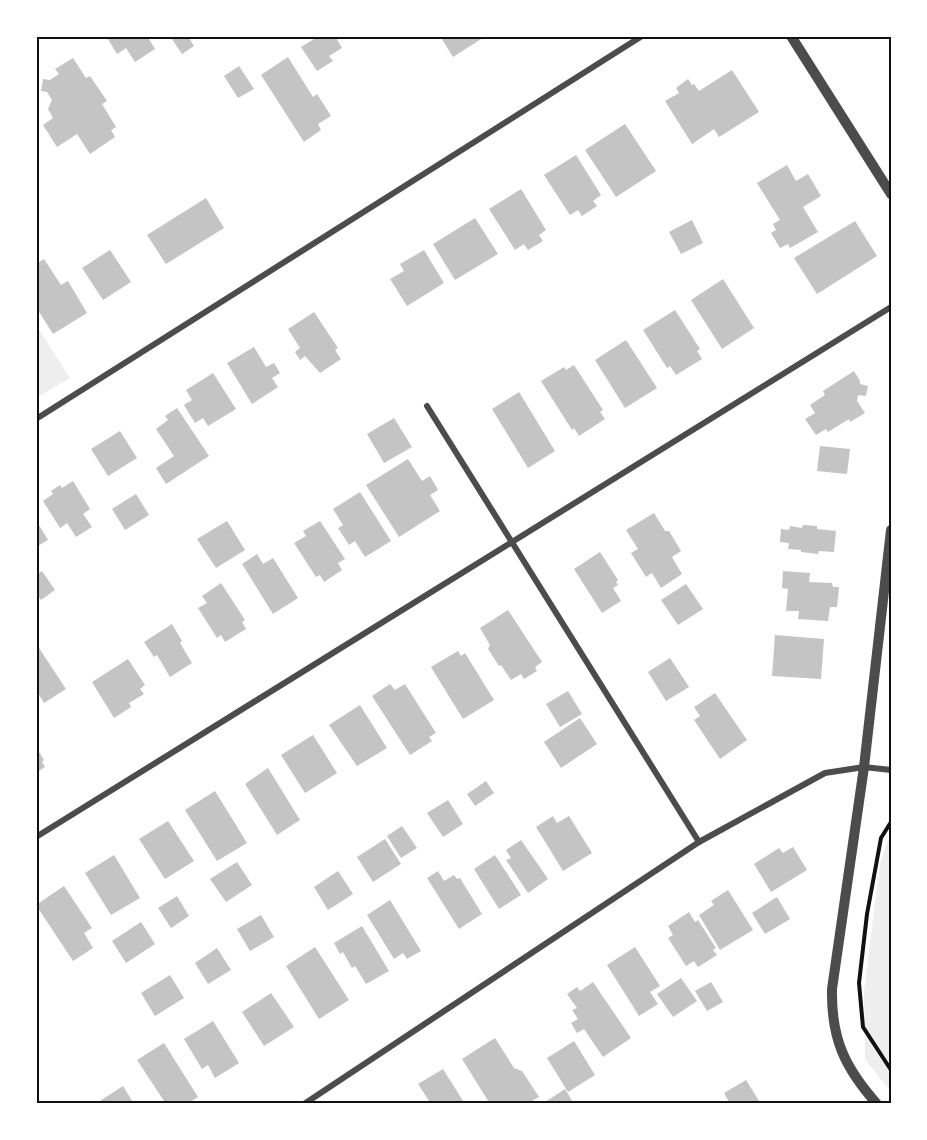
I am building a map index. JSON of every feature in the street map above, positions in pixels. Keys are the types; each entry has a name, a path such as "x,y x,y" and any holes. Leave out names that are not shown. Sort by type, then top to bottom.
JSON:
{"street":[{"path":"36,419 642,36"},
{"path":"791,36 891,194"},
{"path":"36,837 891,307"},
{"path":"427,406 699,842"},
{"path":"877,1104 846,1063 836,1038 831,1014 832,990 864,767 891,530"},
{"path":"303,1104 699,842 825,773 864,767 891,770"}],"path":[{"path":"891,822 881,838 867,914 859,983 863,1028 891,1070"}],"shaded area":[{"path":"36,325 70,378 36,398"},
{"path":"891,836 891,1092 865,1059 864,991 880,864"}],"building":[{"path":"106,36 147,36 155,49 135,62 126,48 117,54"},
{"path":"170,36 192,36 189,38 194,46 182,54"},
{"path":"312,36 335,36 342,48 329,56 333,61 317,71 301,47 314,39"},
{"path":"440,36 486,36 453,57"},
{"path":"288,57 313,97 317,94 331,116 318,124 321,130 304,142 261,75"},
{"path":"73,58 86,78 90,76 107,101 102,104 116,127 111,130 115,137 90,154 77,134 57,147 43,125 53,118 48,109 52,100 47,92 41,91 43,79 50,80 59,74 55,69"},
{"path":"239,66 254,89 238,98 224,76"},
{"path":"732,70 759,112 719,137 714,129 692,144 665,101 679,93 676,88 688,79 699,91"},
{"path":"625,124 656,171 616,197 585,150"},
{"path":"576,155 601,195 593,201 597,206 582,216 578,210 570,215 544,175"},
{"path":"787,165 796,181 808,174 821,196 803,207 818,232 790,248 788,244 780,248 771,233 776,230 773,224 780,220 757,183"},
{"path":"521,189 546,230 539,235 543,241 528,250 524,244 515,250 489,209"},
{"path":"206,198 224,228 166,264 147,235"},
{"path":"475,218 498,254 455,280 433,244"},
{"path":"692,220 703,243 681,254 669,232"},
{"path":"855,221 877,256 817,294 794,258"},
{"path":"110,250 131,282 103,300 82,268"},
{"path":"424,250 444,283 407,306 390,279 404,271 400,264"},
{"path":"44,259 61,285 68,281 87,313 53,334 36,307 36,264"},
{"path":"723,279 754,328 722,349 691,300"},
{"path":"675,310 700,349 697,351 702,359 676,375 670,366 667,368 643,330"},
{"path":"314,312 338,348 335,350 341,359 320,373 305,356 300,360 295,352 300,348 288,329"},
{"path":"626,340 657,388 625,408 595,360"},
{"path":"254,347 266,367 274,363 280,373 272,378 278,387 252,404 227,363"},
{"path":"574,365 603,410 600,412 605,419 579,436 574,428 572,430 541,381 564,367 566,370"},
{"path":"854,371 860,384 868,386 866,396 858,395 857,401 865,413 850,422 849,419 828,432 826,429 816,435 805,419 815,413 810,405 825,395 823,391"},
{"path":"213,373 236,409 208,426 203,418 195,423 184,405 192,400 186,390"},
{"path":"519,392 555,451 528,468 492,409"},
{"path":"177,408 209,456 166,484 156,468 174,456 156,429 168,420 165,416"},
{"path":"394,418 412,447 384,463 367,434"},
{"path":"120,431 137,458 108,476 91,449"},
{"path":"820,446 850,449 847,474 817,471"},
{"path":"408,459 422,481 430,476 438,490 430,495 440,511 399,537 366,485"},
{"path":"73,481 90,509 83,514 92,527 76,537 67,523 60,528 43,501 60,485 62,488"},
{"path":"360,492 391,541 365,557 355,541 349,545 338,528 343,525 333,509"},
{"path":"136,494 149,515 125,530 112,509"},
{"path":"654,513 665,531 669,531 681,551 672,557 682,574 661,588 652,573 646,577 631,553 638,549 626,530"},
{"path":"36,520 48,540 36,547"},
{"path":"227,521 245,550 216,568 197,539"},
{"path":"320,521 345,559 338,563 342,570 324,582 320,575 316,577 294,543 306,536 303,531"},
{"path":"803,525 836,531 834,552 819,551 818,554 801,552 801,550 788,549 789,543 780,542 781,529 789,530 790,526 802,528"},
{"path":"600,552 618,580 616,582 618,585 613,588 621,601 602,613 574,569"},
{"path":"257,554 263,564 273,558 298,598 273,614 242,564"},
{"path":"42,571 55,590 41,600 36,593 36,575"},
{"path":"783,571 810,573 809,582 832,583 833,587 839,587 837,607 830,607 828,621 798,619 799,611 786,611 788,589 782,588"},
{"path":"221,583 245,620 242,622 246,629 225,642 221,635 217,638 198,608 207,603 202,596"},
{"path":"686,584 703,609 678,625 661,600"},
{"path":"508,610 542,662 535,667 537,671 524,679 521,674 511,680 488,649 490,645 480,628"},
{"path":"172,624 192,663 170,677 157,655 154,657 144,642"},
{"path":"775,635 824,639 821,679 772,676"},
{"path":"39,648 66,689 44,703 36,690 36,650"},
{"path":"458,651 461,656 465,653 494,700 463,719 431,667"},
{"path":"670,658 689,687 666,701 648,672"},
{"path":"128,659 145,685 140,689 144,694 129,703 131,707 114,718 92,682"},
{"path":"390,684 395,690 405,684 436,733 429,737 432,741 410,755 372,696"},
{"path":"568,691 582,714 560,727 546,704"},
{"path":"715,693 747,740 720,759 694,720 700,716 694,707"},
{"path":"360,705 387,748 357,766 329,725"},
{"path":"580,718 597,744 561,768 544,742"},
{"path":"313,735 337,773 305,793 281,755"},
{"path":"36,747 44,760 42,762 45,767 36,773"},
{"path":"268,768 300,820 277,835 245,784"},
{"path":"486,781 494,793 475,806 467,794"},
{"path":"215,791 247,843 217,861 185,810"},
{"path":"448,800 463,824 443,837 427,813"},
{"path":"553,816 557,823 569,816 592,853 563,871 536,827"},
{"path":"168,821 194,861 165,879 139,839"},
{"path":"402,826 417,848 401,858 387,836"},
{"path":"385,839 401,864 373,882 357,857"},
{"path":"521,840 548,879 528,893 506,860 511,858 506,850"},
{"path":"793,847 807,870 771,892 754,864 779,848 783,853"},
{"path":"114,855 140,898 111,915 85,873"},
{"path":"495,855 521,895 499,909 474,869"},
{"path":"237,862 252,885 226,902 210,879"},
{"path":"338,871 353,894 328,910 314,887"},
{"path":"438,871 444,881 454,875 457,879 460,878 482,914 459,929 427,878"},
{"path":"64,886 92,928 84,933 93,948 73,961 36,905"},
{"path":"728,890 753,930 720,950 699,915 714,905 711,901"},
{"path":"177,896 189,916 171,928 158,908"},
{"path":"777,897 790,919 765,934 752,913"},
{"path":"390,900 421,951 407,959 403,953 394,959 367,915"},
{"path":"689,912 695,922 698,920 716,948 713,950 717,955 698,967 694,961 686,966 668,938 673,935 668,926"},
{"path":"261,915 274,937 250,951 237,929"},
{"path":"141,922 155,944 126,963 112,941"},
{"path":"362,926 389,971 366,984 355,966 352,968 343,952 340,954 334,943"},
{"path":"315,947 349,1000 319,1019 286,966"},
{"path":"635,947 660,986 650,992 658,1004 639,1016 607,965"},
{"path":"217,948 231,970 208,984 195,963"},
{"path":"170,975 184,998 155,1016 141,993"},
{"path":"681,978 697,1001 673,1017 657,994"},
{"path":"593,982 631,1038 603,1057 584,1029 577,1033 571,1023 578,1019 572,1010 577,1008 567,994 577,987 580,991"},
{"path":"711,982 723,1002 707,1011 695,991"},
{"path":"271,993 294,1027 264,1046 242,1012"},
{"path":"213,1021 239,1063 215,1078 208,1065 202,1069 184,1039"},
{"path":"495,1038 514,1068 522,1071 539,1097 527,1104 490,1104 462,1059"},
{"path":"574,1041 595,1075 568,1092 547,1058"},
{"path":"164,1043 198,1097 187,1104 166,1104 137,1060"},
{"path":"443,1069 465,1104 431,1104 418,1084"},
{"path":"746,1080 761,1104 730,1104 724,1093"},
{"path":"123,1086 134,1104 95,1104"},
{"path":"565,1089 574,1104 542,1104"}]}
